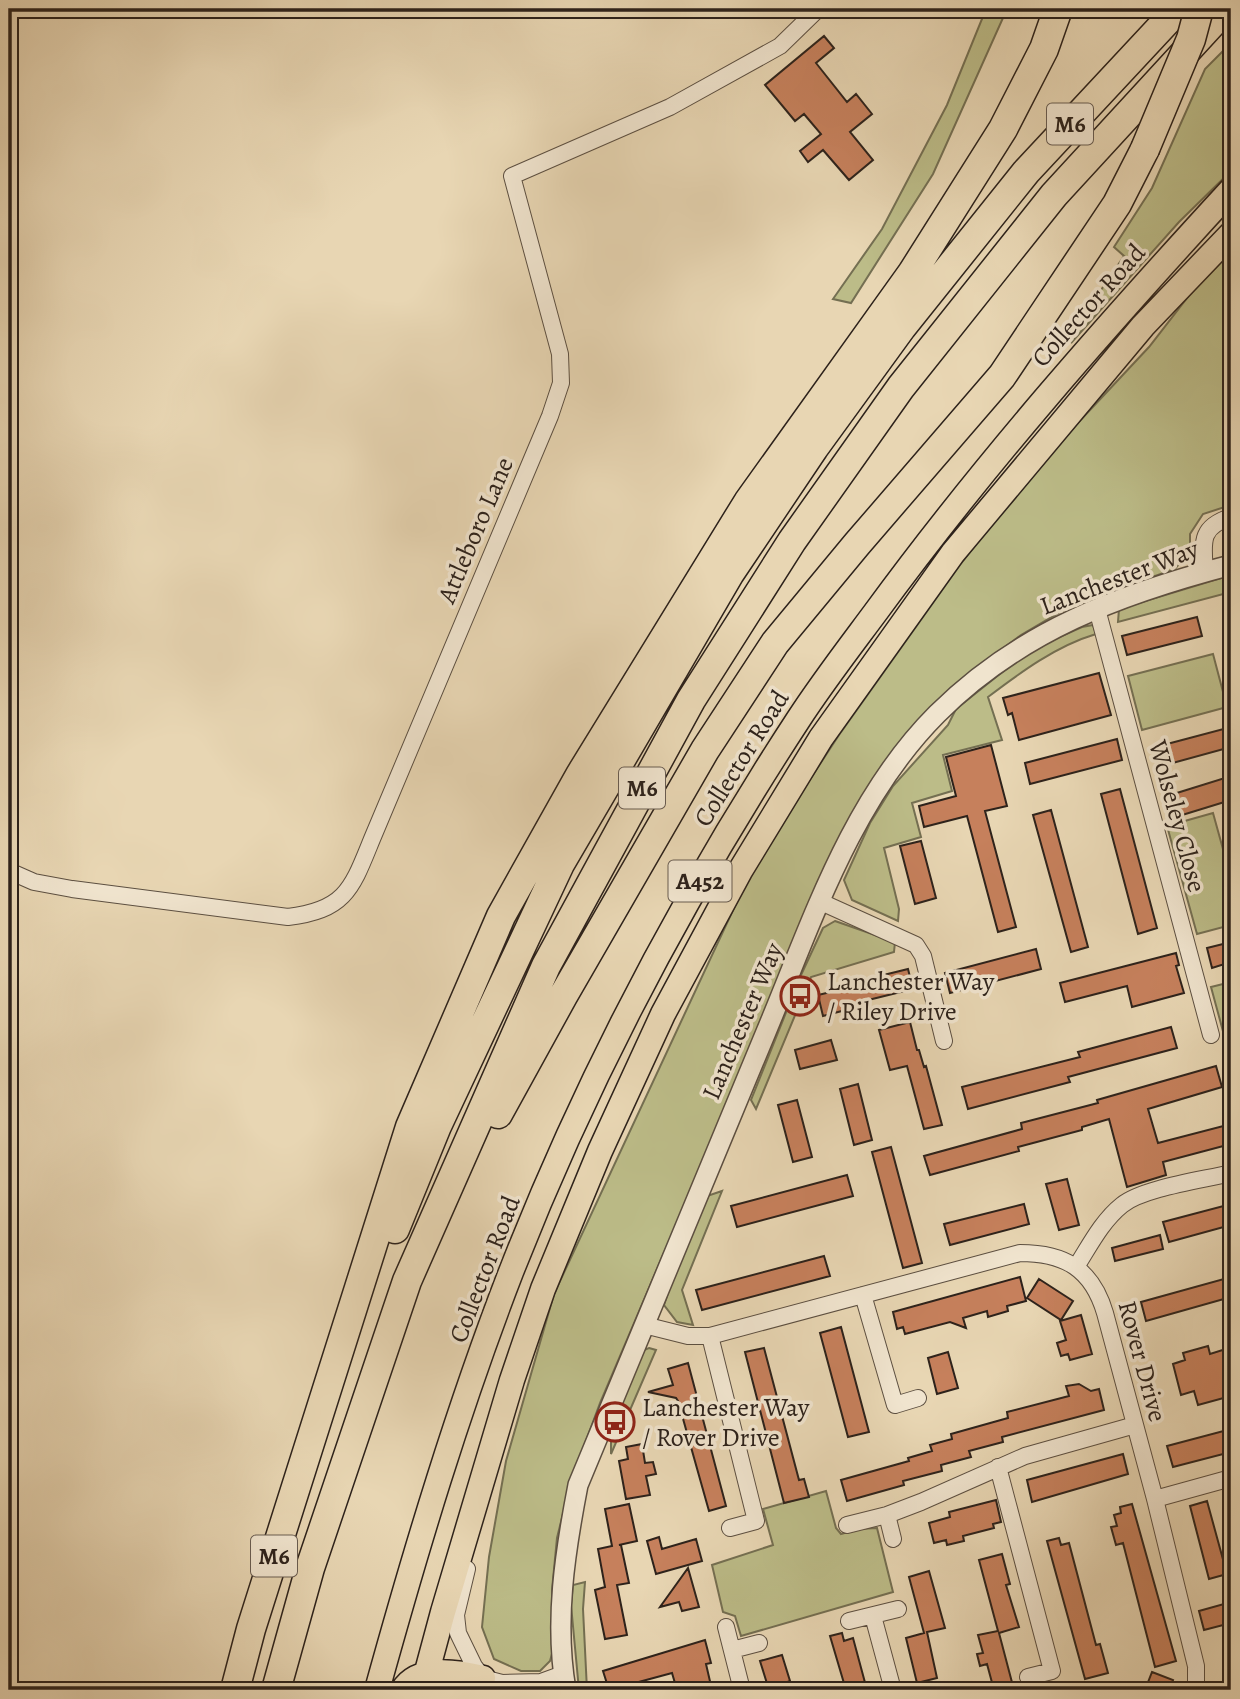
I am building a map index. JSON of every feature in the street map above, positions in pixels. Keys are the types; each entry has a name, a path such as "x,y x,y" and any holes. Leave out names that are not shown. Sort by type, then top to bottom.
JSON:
{"highway":[{"path":"317,1423 410,1127 501,916 580,775 748,502 912,273 1003,130 1044,50 1058,9"},
{"name":"M6","path":"235,1690 251,1629 317,1423 437,1126 560,864 730,573 814,448 902,327 1026,172 1178,9"},
{"path":"407,1281 563,996 705,750 775,643 1002,376 1117,204 1145,149 1191,40 1199,9"},
{"name":"M6","path":"276,1690 310,1568 407,1281 546,966 691,700 792,541 901,387 1055,195 1225,9"},
{"name":"Collector Road","path":"377,1690 436,1483 511,1273 570,1134 634,1001 713,858 799,718 929,539 1041,402 1231,190"},
{"name":"Collector Road","path":"424,1682 512,1380 543,1289 600,1151 663,1014 740,871 821,738 953,553 1143,326 1231,234"},
{"path":"403,1690 407,1683 424,1682 460,1673 483,1678"}],"street":[{"name":"Attleboro Lane","path":"9,871 34,883 288,917 307,915 328,908 345,895 356,878 550,416 561,383 560,354 512,176 682,100 780,46 818,9"},
{"path":"1205,571 1203,545 1206,533 1216,521 1231,517"},
{"name":"Lanchester Way","path":"564,1682 561,1616 565,1550 578,1485 821,902 861,815 885,776 930,721 1014,650 1066,621 1205,571 1231,565"},
{"name":"Wolseley Close","path":"1097,609 1211,1035"},
{"path":"821,902 916,945 923,956 944,1041"},
{"path":"644,1325 688,1336 710,1336 1020,1253 1036,1253 1065,1259 1076,1266 1103,1224 1123,1204 1141,1195 1231,1173"},
{"name":"Rover Drive","path":"1076,1266 1100,1295 1155,1499 1196,1666 1196,1690"},
{"path":"863,1295 895,1405 918,1398"},
{"path":"710,1336 756,1521 730,1528"},
{"path":"512,1380 457,1615 458,1633 483,1678 502,1683 564,1682"},
{"path":"847,1525 887,1515 921,1502 1025,1455 1135,1425"},
{"path":"998,1467 1052,1671 1028,1677"},
{"path":"1155,1499 1231,1478"},
{"path":"887,1515 893,1539"},
{"path":"849,1621 898,1609"},
{"path":"873,1616 893,1690"},
{"path":"726,1627 742,1690"},
{"path":"732,1650 759,1643"}],"green space":[{"path":"986,9 1007,9 933,174 851,303 833,299 882,229 947,105"},
{"path":"1231,43 1231,171 1179,222 1071,343 1074,330 1124,256 1114,247 1152,188 1205,69"},
{"path":"1231,251 1231,505 1203,514 1190,534 1190,551 1175,569 1062,611 1021,635 958,682 920,721 877,776 663,1255 600,1403 571,1481 557,1538 552,1590 553,1650 550,1661 540,1671 521,1671 494,1659 482,1627 489,1557 506,1461 554,1294 755,863 839,735 960,565 1030,474 1149,347 1191,293"},
{"path":"1231,575 1231,592 1118,622 1119,609"},
{"path":"1093,625 1096,634 1053,653 988,697 1002,740 943,755 952,791 912,803 921,837 884,848 899,909 898,921 852,900 844,880 870,823 893,786 948,725 956,709 1030,650 1082,627"},
{"path":"1213,654 1227,707 1142,730 1128,676"},
{"path":"1213,813 1231,878 1231,925 1197,934 1167,826"},
{"path":"835,921 895,942 894,952 811,977 756,1109 751,1100 801,975 823,928"},
{"path":"1231,982 1231,1033 1224,1035 1211,987"},
{"path":"722,1191 682,1290 693,1325 677,1322 664,1305 669,1290 707,1196"},
{"path":"644,1350 656,1350 611,1454 611,1425"},
{"path":"826,1491 836,1528 841,1534 858,1529 877,1528 893,1592 741,1636 735,1616 723,1612 712,1565 773,1545 763,1509"},
{"path":"585,1582 583,1609 587,1690 579,1690 571,1605 573,1585"}],"building":[{"path":"824,36 834,48 816,63 847,102 856,94 872,114 850,132 873,160 849,180 823,150 808,162 800,151 821,134 804,114 795,121 765,85"},
{"path":"1197,617 1202,636 1127,655 1122,636"},
{"path":"1099,673 1111,715 1019,740 1012,713 1008,715 1003,698"},
{"path":"1231,727 1231,747 1158,767 1152,748"},
{"path":"1117,739 1122,760 1030,784 1025,763"},
{"path":"991,745 1007,806 985,811 1016,927 998,932 967,816 924,827 919,806 956,796 946,757"},
{"path":"1228,777 1231,800 1179,816 1178,813 1169,815 1164,797"},
{"path":"1120,789 1157,928 1138,934 1101,794"},
{"path":"1051,810 1088,947 1071,952 1033,815"},
{"path":"921,841 936,898 915,904 900,846"},
{"path":"1231,942 1231,962 1212,968 1207,948"},
{"path":"1036,949 1041,969 950,993 945,973"},
{"path":"1176,953 1179,965 1176,966 1184,993 1132,1007 1127,986 1065,1002 1060,983"},
{"path":"908,969 913,989 856,1003 857,1007 823,1016 818,995 852,987 851,983"},
{"path":"910,1022 917,1050 924,1067 926,1066 942,1125 924,1129 907,1066 890,1070 879,1030"},
{"path":"1171,1027 1177,1048 1068,1077 1070,1082 968,1109 962,1087 1080,1057 1078,1052"},
{"path":"831,1040 837,1060 800,1069 795,1050"},
{"path":"1216,1066 1222,1087 1148,1109 1158,1143 1231,1124 1231,1144 1163,1162 1166,1175 1127,1187 1109,1119 1082,1127 1082,1130 1018,1147 1019,1151 930,1175 924,1156 1022,1129 1021,1123 1098,1103 1097,1100"},
{"path":"858,1084 872,1140 854,1145 840,1089"},
{"path":"797,1100 812,1157 793,1162 778,1105"},
{"path":"891,1147 922,1263 903,1268 872,1152"},
{"path":"847,1175 853,1196 737,1227 731,1206"},
{"path":"1067,1179 1079,1225 1059,1230 1046,1184"},
{"path":"1024,1204 1029,1224 950,1245 944,1224"},
{"path":"1231,1204 1231,1225 1169,1242 1163,1222"},
{"path":"1160,1235 1163,1249 1115,1261 1112,1248"},
{"path":"824,1256 830,1276 702,1310 696,1290"},
{"path":"1020,1277 1026,1301 1007,1306 1008,1311 988,1317 987,1311 963,1318 966,1328 950,1322 905,1334 903,1327 897,1329 893,1312"},
{"path":"1231,1277 1231,1297 1146,1321 1141,1302"},
{"path":"1039,1279 1073,1301 1061,1320 1027,1298"},
{"path":"1081,1315 1092,1354 1070,1360 1068,1354 1061,1356 1057,1343 1066,1340 1060,1321"},
{"path":"841,1327 869,1432 848,1437 820,1333"},
{"path":"1208,1346 1210,1354 1229,1348 1231,1396 1198,1405 1194,1391 1181,1395 1173,1364 1185,1360 1183,1353"},
{"path":"764,1348 799,1480 804,1479 809,1497 784,1503 745,1352"},
{"path":"948,1352 958,1388 937,1394 928,1358"},
{"path":"688,1363 726,1506 709,1511 678,1401 676,1398 648,1392 673,1385 668,1369"},
{"path":"1079,1384 1091,1391 1099,1389 1104,1410 1002,1437 1003,1442 969,1451 971,1457 941,1465 942,1471 903,1481 904,1485 847,1501 841,1480 909,1461 908,1458 932,1451 930,1445 952,1439 951,1434 1008,1418 1007,1412 1069,1396 1066,1386"},
{"path":"1231,1429 1231,1452 1173,1467 1167,1446"},
{"path":"642,1444 645,1463 653,1462 656,1474 646,1476 650,1495 626,1499 619,1461 628,1459 626,1447"},
{"path":"1123,1454 1128,1474 1032,1502 1027,1480"},
{"path":"996,1500 1001,1522 993,1524 994,1528 963,1536 964,1541 947,1545 946,1540 934,1543 929,1523 950,1517 949,1512"},
{"path":"1207,1501 1227,1574 1209,1579 1190,1506"},
{"path":"629,1504 637,1541 619,1545 629,1583 617,1585 627,1635 605,1639 595,1590 605,1587 598,1549 612,1546 605,1509"},
{"path":"1132,1504 1176,1661 1155,1667 1123,1543 1116,1545 1111,1527 1117,1526 1114,1515 1121,1513 1120,1507"},
{"path":"659,1537 662,1549 696,1539 702,1561 656,1574 647,1541"},
{"path":"1059,1538 1061,1545 1069,1543 1096,1645 1100,1644 1108,1673 1085,1679 1047,1541"},
{"path":"1002,1554 1010,1584 1006,1585 1019,1627 999,1633 1014,1690 994,1690 987,1664 980,1666 977,1654 983,1653 978,1635 998,1631 979,1560"},
{"path":"688,1568 699,1607 682,1611 679,1602 660,1607"},
{"path":"929,1571 945,1628 927,1632 937,1678 917,1683 906,1638 924,1633 909,1577"},
{"path":"1231,1602 1231,1623 1204,1630 1199,1611"},
{"path":"842,1633 844,1641 853,1638 867,1690 846,1690 830,1636"},
{"path":"705,1640 711,1663 706,1664 712,1690 677,1690 672,1673 609,1690 603,1671"},
{"path":"782,1655 790,1681 782,1684 784,1690 769,1690 760,1661"},
{"path":"1152,1672 1173,1680 1169,1690 1145,1690"}],"place":[{"name":"Lanchester Way / Riley Drive","path":"800,996"},
{"name":"Lanchester Way / Rover Drive","path":"615,1422"}]}
